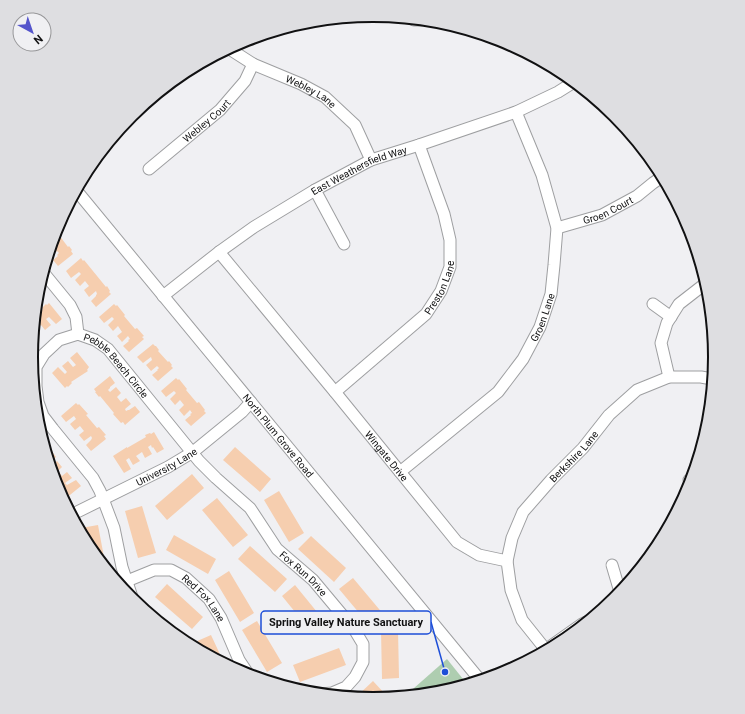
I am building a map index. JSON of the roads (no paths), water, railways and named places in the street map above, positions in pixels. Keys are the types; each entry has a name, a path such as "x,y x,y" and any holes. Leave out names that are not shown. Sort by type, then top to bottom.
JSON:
{"street":[{"name":"Webley Lane","path":"235,52 253,64 301,84 325,97 355,125 371,160"},
{"name":"Webley Court","path":"149,169 220,110 245,81 253,64"},
{"name":"East Weathersfield Way","path":"163,296 219,252 254,227 315,190 371,160 516,112 569,85"},
{"name":"Groen Lane","path":"400,472 498,392 523,359 540,327 551,294 557,228 542,175 516,112"},
{"name":"Preston Lane","path":"335,392 426,314 441,291 450,267 450,240 444,214 419,145"},
{"name":"Groen Court","path":"557,228 602,215 636,196 657,180"},
{"path":"315,190 344,244"},
{"name":"North Plum Grove Road","path":"79,194 476,675"},
{"name":"Wingate Drive","path":"219,252 457,542 479,555 506,561"},
{"path":"47,277 70,305 76,317 78,334"},
{"path":"700,288 679,304 667,323 662,343 669,377 707,378"},
{"path":"652,304 671,317"},
{"name":"Pebble Beach Circle","path":"38,364 44,354 59,340 78,334 95,340 108,349 192,452"},
{"name":"Berkshire Lane","path":"506,561 512,538 523,512 551,480 583,448 609,415 637,390 669,377"},
{"name":"University Lane","path":"76,513 168,467 192,452 242,412 251,402"},
{"name":"Pebble Beach Circle","path":"43,415 93,478 103,499"},
{"name":"Fox Run Drive","path":"192,452 216,478 250,508 276,549 313,580 354,629 363,644 362,662 355,677 346,687 339,690"},
{"path":"103,499 114,528 122,567 129,586"},
{"path":"506,561 511,590 522,620 541,647"},
{"path":"612,565 618,585"},
{"name":"Red Fox Lane","path":"127,581 154,570 171,570 186,578 209,599 221,618 243,665"}],"place":[{"name":"Spring Valley Nature Sanctuary","path":"445,672"}]}
